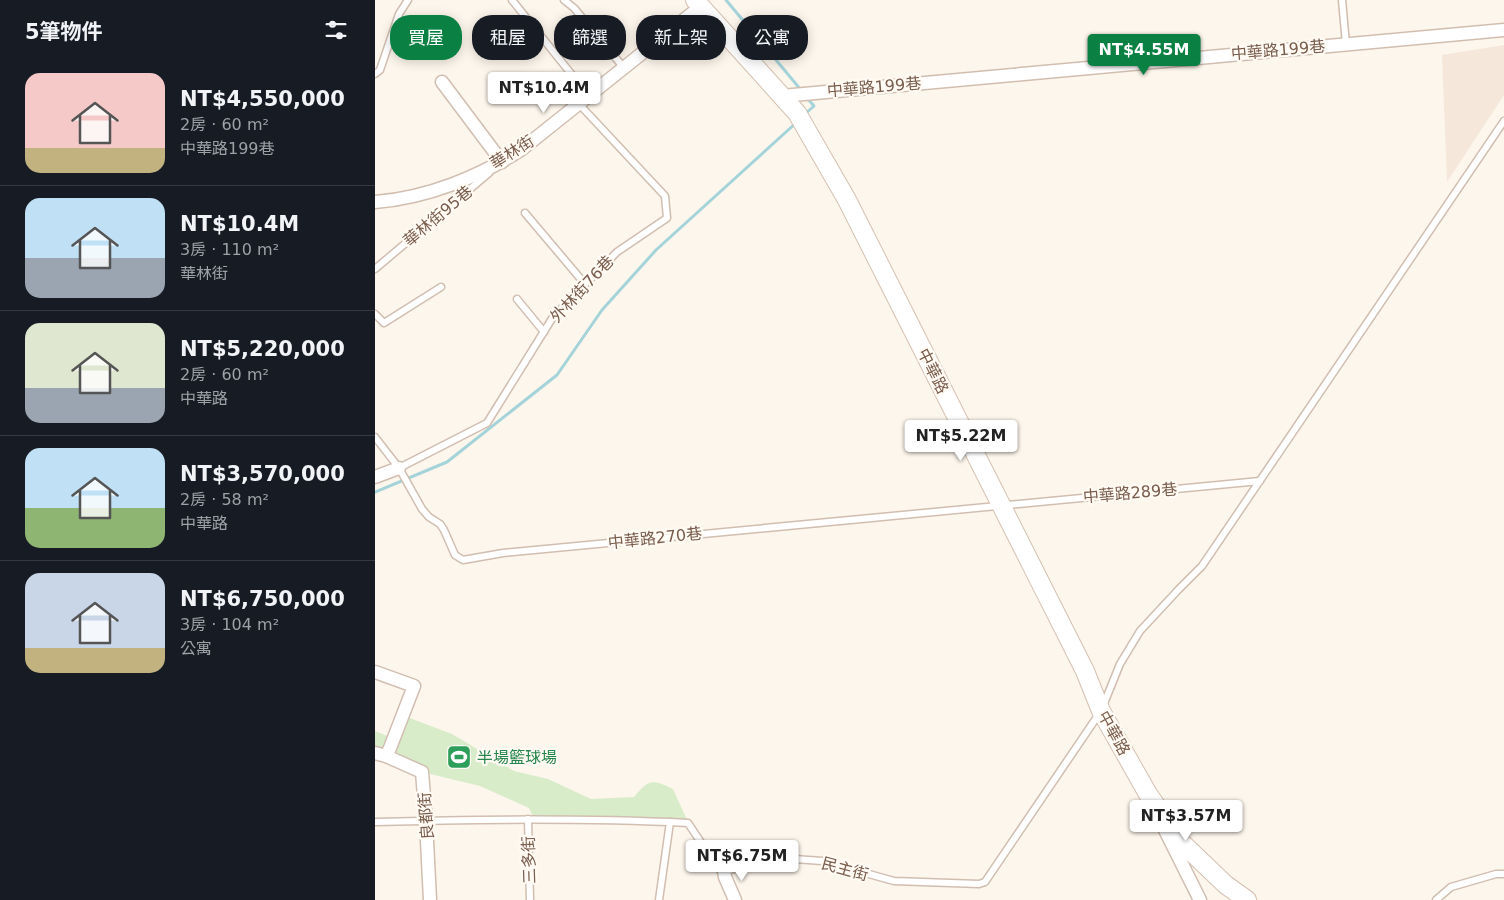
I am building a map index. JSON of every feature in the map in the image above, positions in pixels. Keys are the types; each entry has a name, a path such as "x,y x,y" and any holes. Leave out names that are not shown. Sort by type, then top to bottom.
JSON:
{"main road":[{"name":"中華路","path":"698,3 797,113 847,200 1085,671 1101,711 1149,794 1182,843 1227,885 1247,900"}],"street":[{"name":"華林街","path":"375,202 390,201 443,188 502,162 522,149 624,68 698,3"},
{"name":"中華路199巷","path":"782,96 1504,30"},
{"path":"442,82 502,162"},
{"name":"外林街76巷","path":"375,477 399,468"},
{"name":"良都街","path":"375,672 414,686 391,748 380,754"},
{"name":"良都街","path":"380,754 423,772 430,900"},
{"name":"中華路","path":"1149,794 1162,825 1200,900"},
{"path":"724,871 735,900"}],"lane":[{"path":"375,74 380,70 399,14 408,0"},
{"path":"512,0 584,100"},
{"path":"564,0 574,8 624,68"},
{"path":"1342,0 1346,44"},
{"name":"外林街76巷","path":"399,468 487,424 553,317 617,252 667,218 665,196 584,100"},
{"path":"1101,711 1120,664 1140,631 1202,566 1504,121"},
{"name":"華林街95巷","path":"375,269 502,162"},
{"path":"525,213 585,284"},
{"path":"375,314 384,324 441,286"},
{"path":"517,299 544,332"},
{"name":"中華路270巷","path":"375,437 399,468 423,509 445,530 455,555 463,560 503,553 1001,505"},
{"name":"中華路289巷","path":"1001,505 1260,481"},
{"name":"民主街","path":"724,871 752,863 781,858 822,861 894,881 979,884 985,882 1101,711"},
{"name":"三多街","path":"527,820 530,900"},
{"path":"375,822 625,820 688,823 719,869 724,871"},
{"path":"659,900 670,822"},
{"path":"1436,900 1451,887 1496,874 1504,874"}],"shaded area":[{"path":"1504,45 1504,95 1447,182 1442,55"}],"green space":[{"path":"407,717 452,734 514,771 548,779 591,799 634,797 647,784 655,782 673,789 687,820 533,817 529,808 480,786 426,773 375,752 375,731 397,740"}],"waterway":[{"path":"726,0 801,90"},
{"path":"805,114 814,106 806,97"},
{"path":"375,492 447,462 557,375 602,310 656,250 797,122"}],"place":[{"name":"半場籃球場","path":"459,757"}]}
